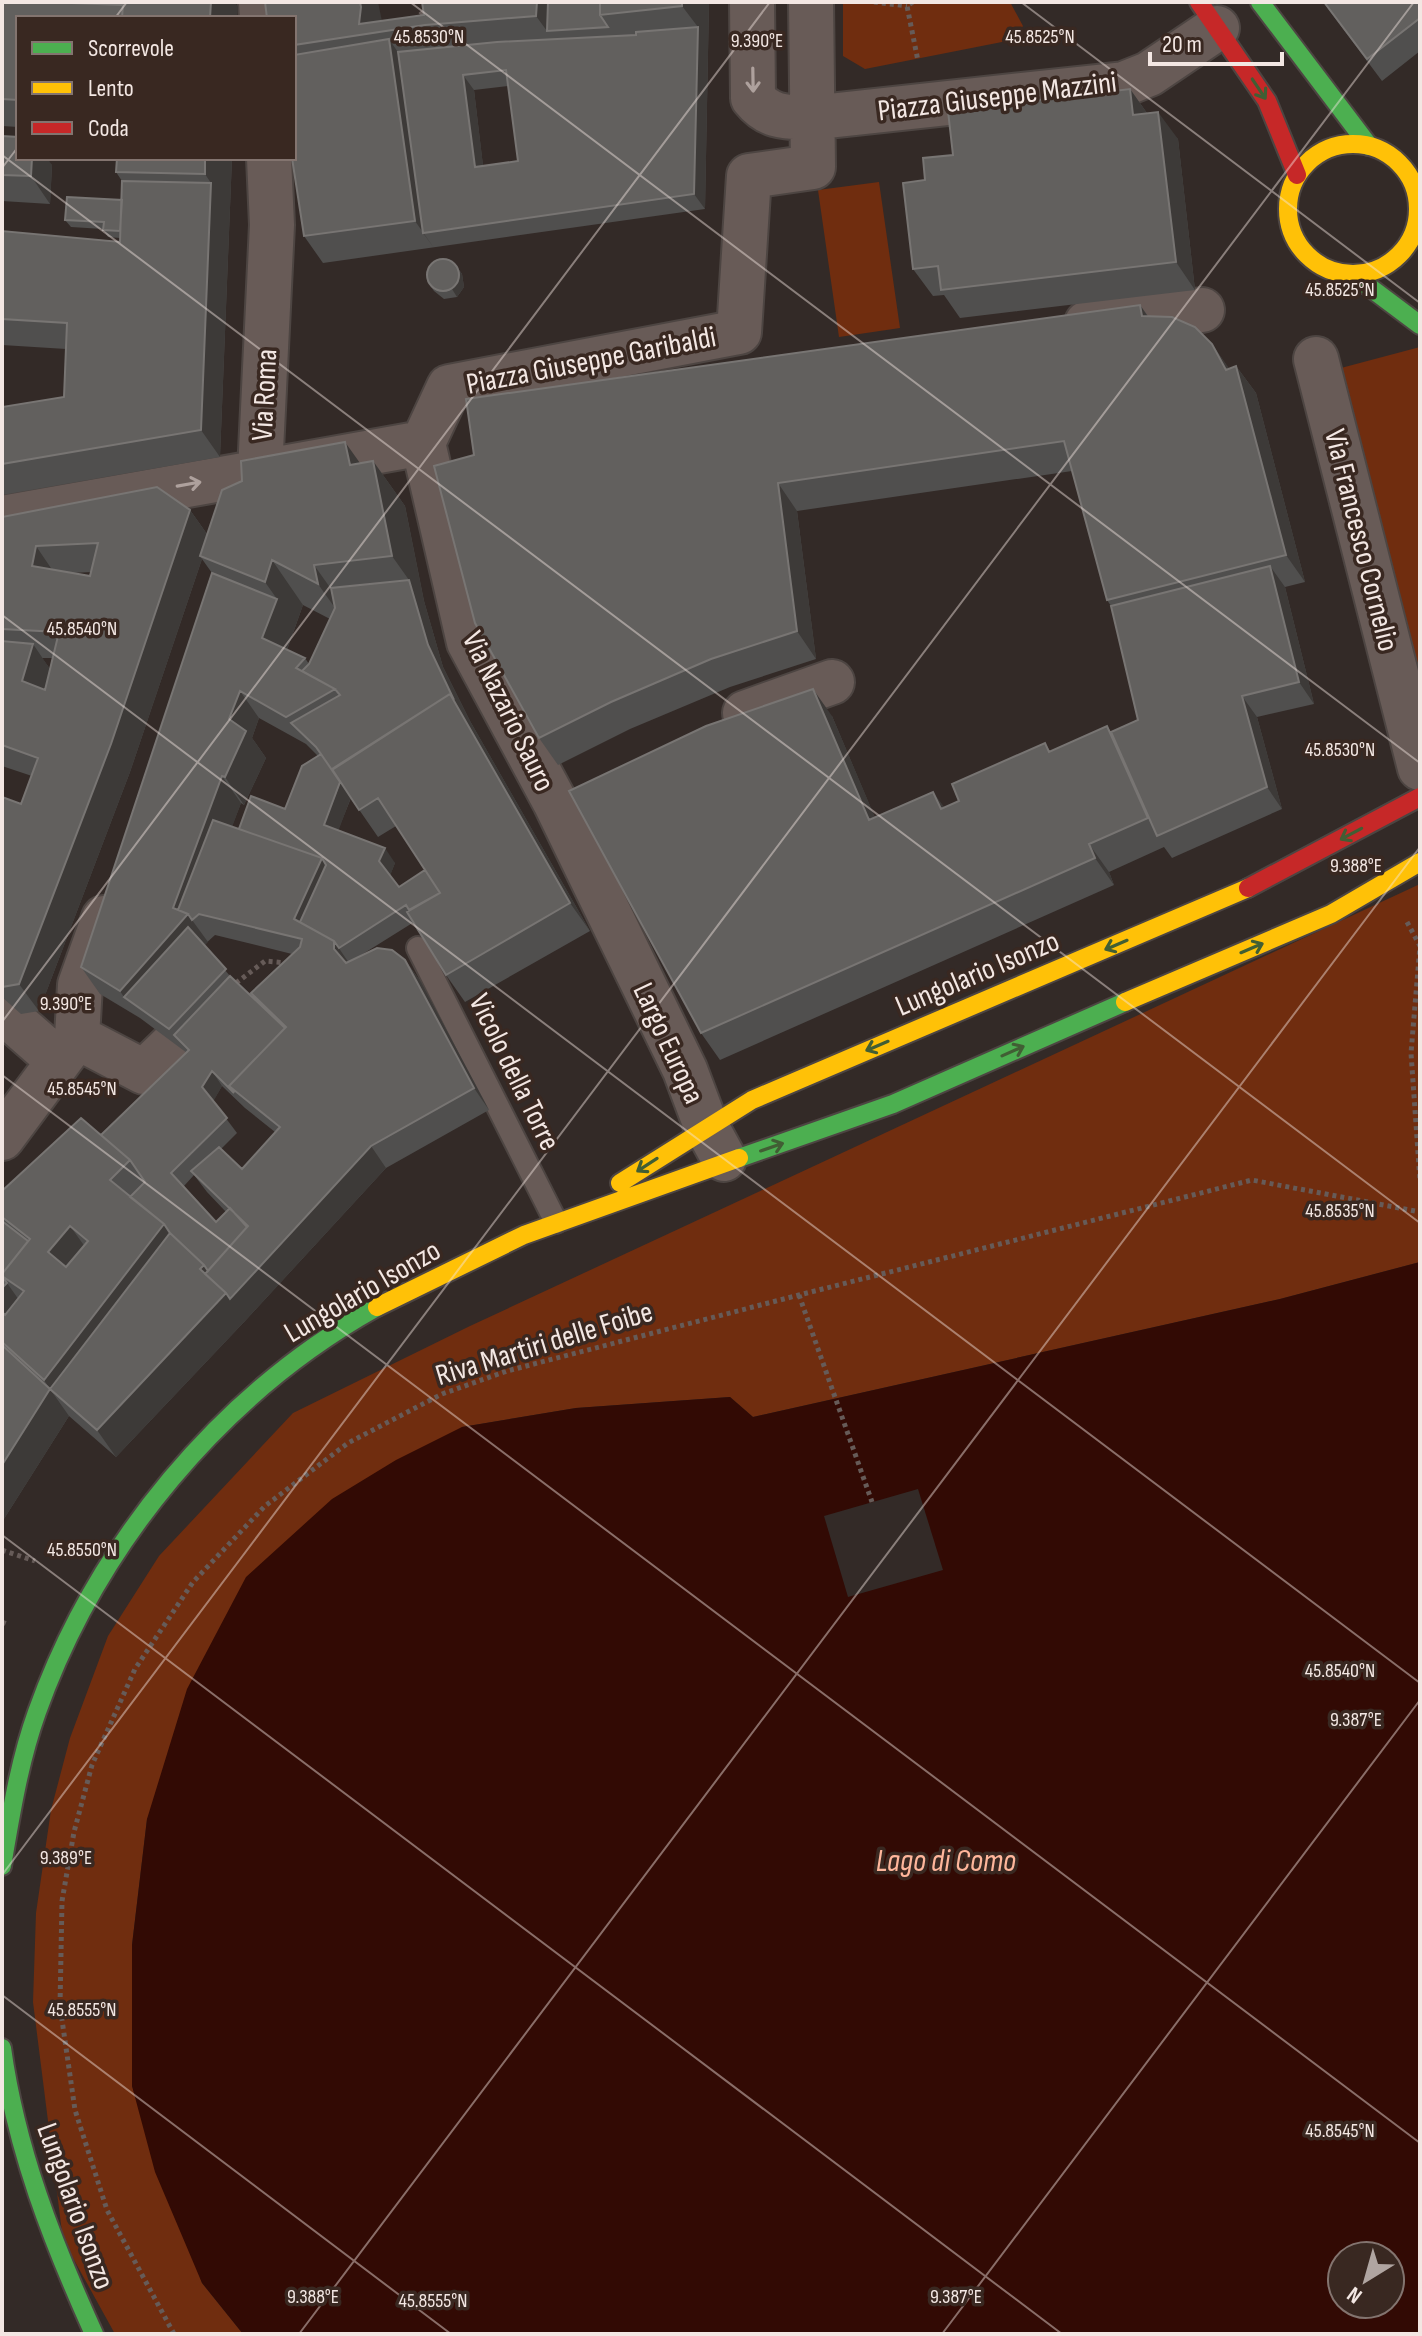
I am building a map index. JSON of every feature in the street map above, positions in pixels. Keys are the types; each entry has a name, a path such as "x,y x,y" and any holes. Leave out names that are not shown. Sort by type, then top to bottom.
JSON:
{"main road":[{"path":"1260,2 1369,146"},
{"path":"1208,15 1267,101 1297,175"},
{"path":"1341,145 1369,146 1402,166 1413,184 1419,216 1412,235 1391,262 1376,270 1352,274 1328,269 1313,261 1297,242 1288,219 1287,203 1297,175 1325,150 1341,145"},
{"path":"1402,166 1420,150"},
{"path":"1352,274 1420,325"},
{"name":"Lungolario Isonzo","path":"561,1220 716,1144 752,1100 1243,891 1420,797"},
{"name":"Lungolario Isonzo","path":"2,1866 20,1770 57,1664 81,1610 117,1551 169,1480 253,1394 330,1336 413,1288 716,1144 894,1104 1259,945 1386,885 1420,862"},
{"name":"Lungolario Isonzo","path":"2,2048 14,2120 36,2197 94,2334"}],"street":[{"name":"Piazza Giuseppe Mazzini","path":"752,2 753,98 763,111 779,117 810,118 1124,84 1149,74 1208,15"},
{"path":"810,118 811,2"},
{"name":"Piazza Giuseppe Garibaldi","path":"423,443 449,387 739,332 749,176 813,167 810,118"},
{"name":"Via Roma","path":"233,551 260,471 272,225 269,160"},
{"path":"1052,327 1202,310"},
{"name":"Via Francesco Cornelio","path":"1316,359 1420,768"},
{"path":"2,518 423,443"},
{"name":"Via Nazario Sauro","path":"423,443 469,642 555,802 613,923"},
{"path":"709,726 832,682"},
{"path":"555,802 597,781"},
{"path":"2,1138 68,1049 80,985 117,882"},
{"name":"Largo Europa","path":"613,923 685,1070 716,1144"},
{"path":"2,1011 68,1049 144,1072 174,1043"}],"lane":[{"name":"Vicolo della Torre","path":"418,948 561,1220"}],"path":[{"path":"406,27 435,2"},
{"path":"874,2 910,4 930,105"},
{"path":"1386,885 1420,946 1411,1053 1420,1181"},
{"path":"236,983 265,961 293,964"},
{"name":"Riva Martiri delle Foibe","path":"174,2334 107,2210 91,2166 68,2075 59,1971 64,1889 82,1798 105,1732 153,1639 193,1582 265,1506 319,1462 379,1425 442,1394 507,1371 799,1295 1252,1180 1420,1212"},
{"path":"799,1295 872,1502"},
{"path":"2,1550 35,1561"}],"shaded area":[{"path":"843,2 1010,2 1023,26 1017,36 1007,41 865,69 843,56"},
{"path":"879,182 900,328 839,337 818,190"},
{"path":"1420,347 1420,674 1341,368"},
{"path":"1420,884 1420,1262 1280,1299 753,1417 730,1397 576,1408 462,1427 147,1819 132,1945 132,2086 202,2283 243,2334 115,2334 63,2240 33,2002 36,1913 51,1810 70,1738 108,1636 159,1556 293,1413 470,1326"}],"water":[{"name":"Lago di Como","path":"1420,1262 1420,2334 243,2334 202,2283 155,2172 132,2086 132,1945 147,1819 187,1689 246,1577 332,1499 396,1460 462,1427 576,1408 730,1397 753,1417 1280,1299"}],"pier":[{"path":"918,1489 943,1570 848,1597 824,1516"}],"building":[{"path":"2,2 123,5 122,16 16,16 16,100 2,99"},
{"path":"123,2 211,2 210,16 122,16"},
{"path":"265,2 360,2 359,24 424,15 422,2 537,2 536,16 425,25 296,45 296,16 267,16"},
{"path":"548,2 600,2 600,15 608,27 547,31"},
{"path":"600,2 682,2 682,6 600,15"},
{"path":"1324,2 1420,2 1420,18 1367,59"},
{"path":"698,27 694,194 423,233 398,52 497,42 636,35 636,32","holes":["506,70 518,161 475,167 463,75"]},
{"path":"389,39 415,221 304,236 292,160 296,160 296,55"},
{"path":"1130,89 1133,115 1158,112 1176,262 941,290 938,266 913,269 903,183 925,180 923,158 953,155 948,111"},
{"path":"2,136 16,137 16,160 32,160 31,176 2,175"},
{"path":"117,160 205,160 205,174 116,172"},
{"path":"122,181 211,183 201,430 2,464 2,407 64,397 67,323 2,319 2,231 120,242"},
{"path":"67,197 122,200 120,231 103,230 104,222 65,220"},
{"path":"443,259 454,264 459,275 454,286 443,291 432,286 427,275 432,264"},
{"path":"1140,305 1142,316 1172,317 1195,327 1212,344 1226,370 1236,366 1286,555 1107,600 1064,441 778,483 797,631 711,659 611,702 539,738 475,623 434,466 474,455 466,399"},
{"path":"345,442 350,465 373,461 392,556 314,565 318,584 272,560 265,582 200,556 222,490 242,481 241,461"},
{"path":"157,487 190,510 111,744 19,984 2,987 2,797 21,804 38,758 2,745 2,641 33,644 22,681 45,690 59,632 2,629 2,517","holes":["98,543 90,576 32,566 36,546"]},
{"path":"1270,566 1299,682 1242,696 1267,787 1157,836 1111,732 1138,720 1111,606"},
{"path":"212,573 277,599 262,638 305,658 296,668 335,689 286,717 240,691 229,719 246,731 225,777 222,776 173,908 188,914 120,991 81,967"},
{"path":"409,580 428,645 454,700 450,694 332,770 316,747 291,723 340,695 335,689 302,671 309,664 335,608 331,588"},
{"path":"813,689 869,820 933,792 941,809 959,801 952,784 1045,743 1049,752 1107,726 1148,818 1089,844 1095,858 701,1033 569,791 706,726"},
{"path":"450,694 570,903 446,975 407,912 440,893 378,798 359,810 332,769"},
{"path":"321,754 340,782 324,825 385,848 379,861 399,887 425,870 440,893 409,910 406,905 339,948 334,941 300,922 326,865 322,858 239,829 251,796 285,809 302,766"},
{"path":"213,820 322,858 294,919 334,941 334,949 346,963 377,948 392,950 405,960 474,1088 371,1146 230,1299 205,1274 248,1226 191,1171 219,1147 242,1169 280,1127 229,1086 286,1027 251,993 300,947 302,939 199,914 192,920 188,914 178,910"},
{"path":"188,927 226,969 169,1029 124,997"},
{"path":"230,976 285,1028 229,1086 234,1093 212,1071 202,1087 227,1118 171,1173 216,1222 230,1208 247,1227 208,1271 164,1224 130,1197 145,1182 130,1160 101,1135 189,1050 174,1035"},
{"path":"81,1118 130,1160 110,1180 164,1224 44,1380 2,1342 2,1312 5,1315 24,1291 2,1274 30,1239 2,1217 2,1191","holes":["70,1226 88,1241 66,1267 48,1252"]},
{"path":"2,1221 28,1241 2,1274"},
{"path":"170,1233 204,1265 200,1269 226,1293 97,1430 50,1389"},
{"path":"2,1345 50,1389 2,1465"}],"traffic: fast":[{"path":"1260,2 1369,146"},
{"path":"1352,274 1420,325"},
{"path":"739,1158 893,1104 1125,1002"},
{"path":"2,1866 20,1769 37,1712 62,1650 94,1590 130,1533 171,1479 217,1429 266,1383 320,1342 377,1307"},
{"path":"2,2048 26,2158 64,2264 94,2334"}],"traffic: slow":[{"path":"1353,144 1378,149 1399,163 1413,184 1418,209 1413,234 1399,255 1378,269 1353,274 1328,269 1307,255 1293,234 1288,209 1293,184 1307,163 1328,149 1353,144"},
{"path":"1125,1002 1331,914 1420,862"},
{"path":"620,1183 752,1100 1248,888"},
{"path":"377,1307 524,1235 739,1158"}],"traffic: jam":[{"path":"1199,2 1267,101 1297,175"},
{"path":"1248,888 1420,797"}]}
